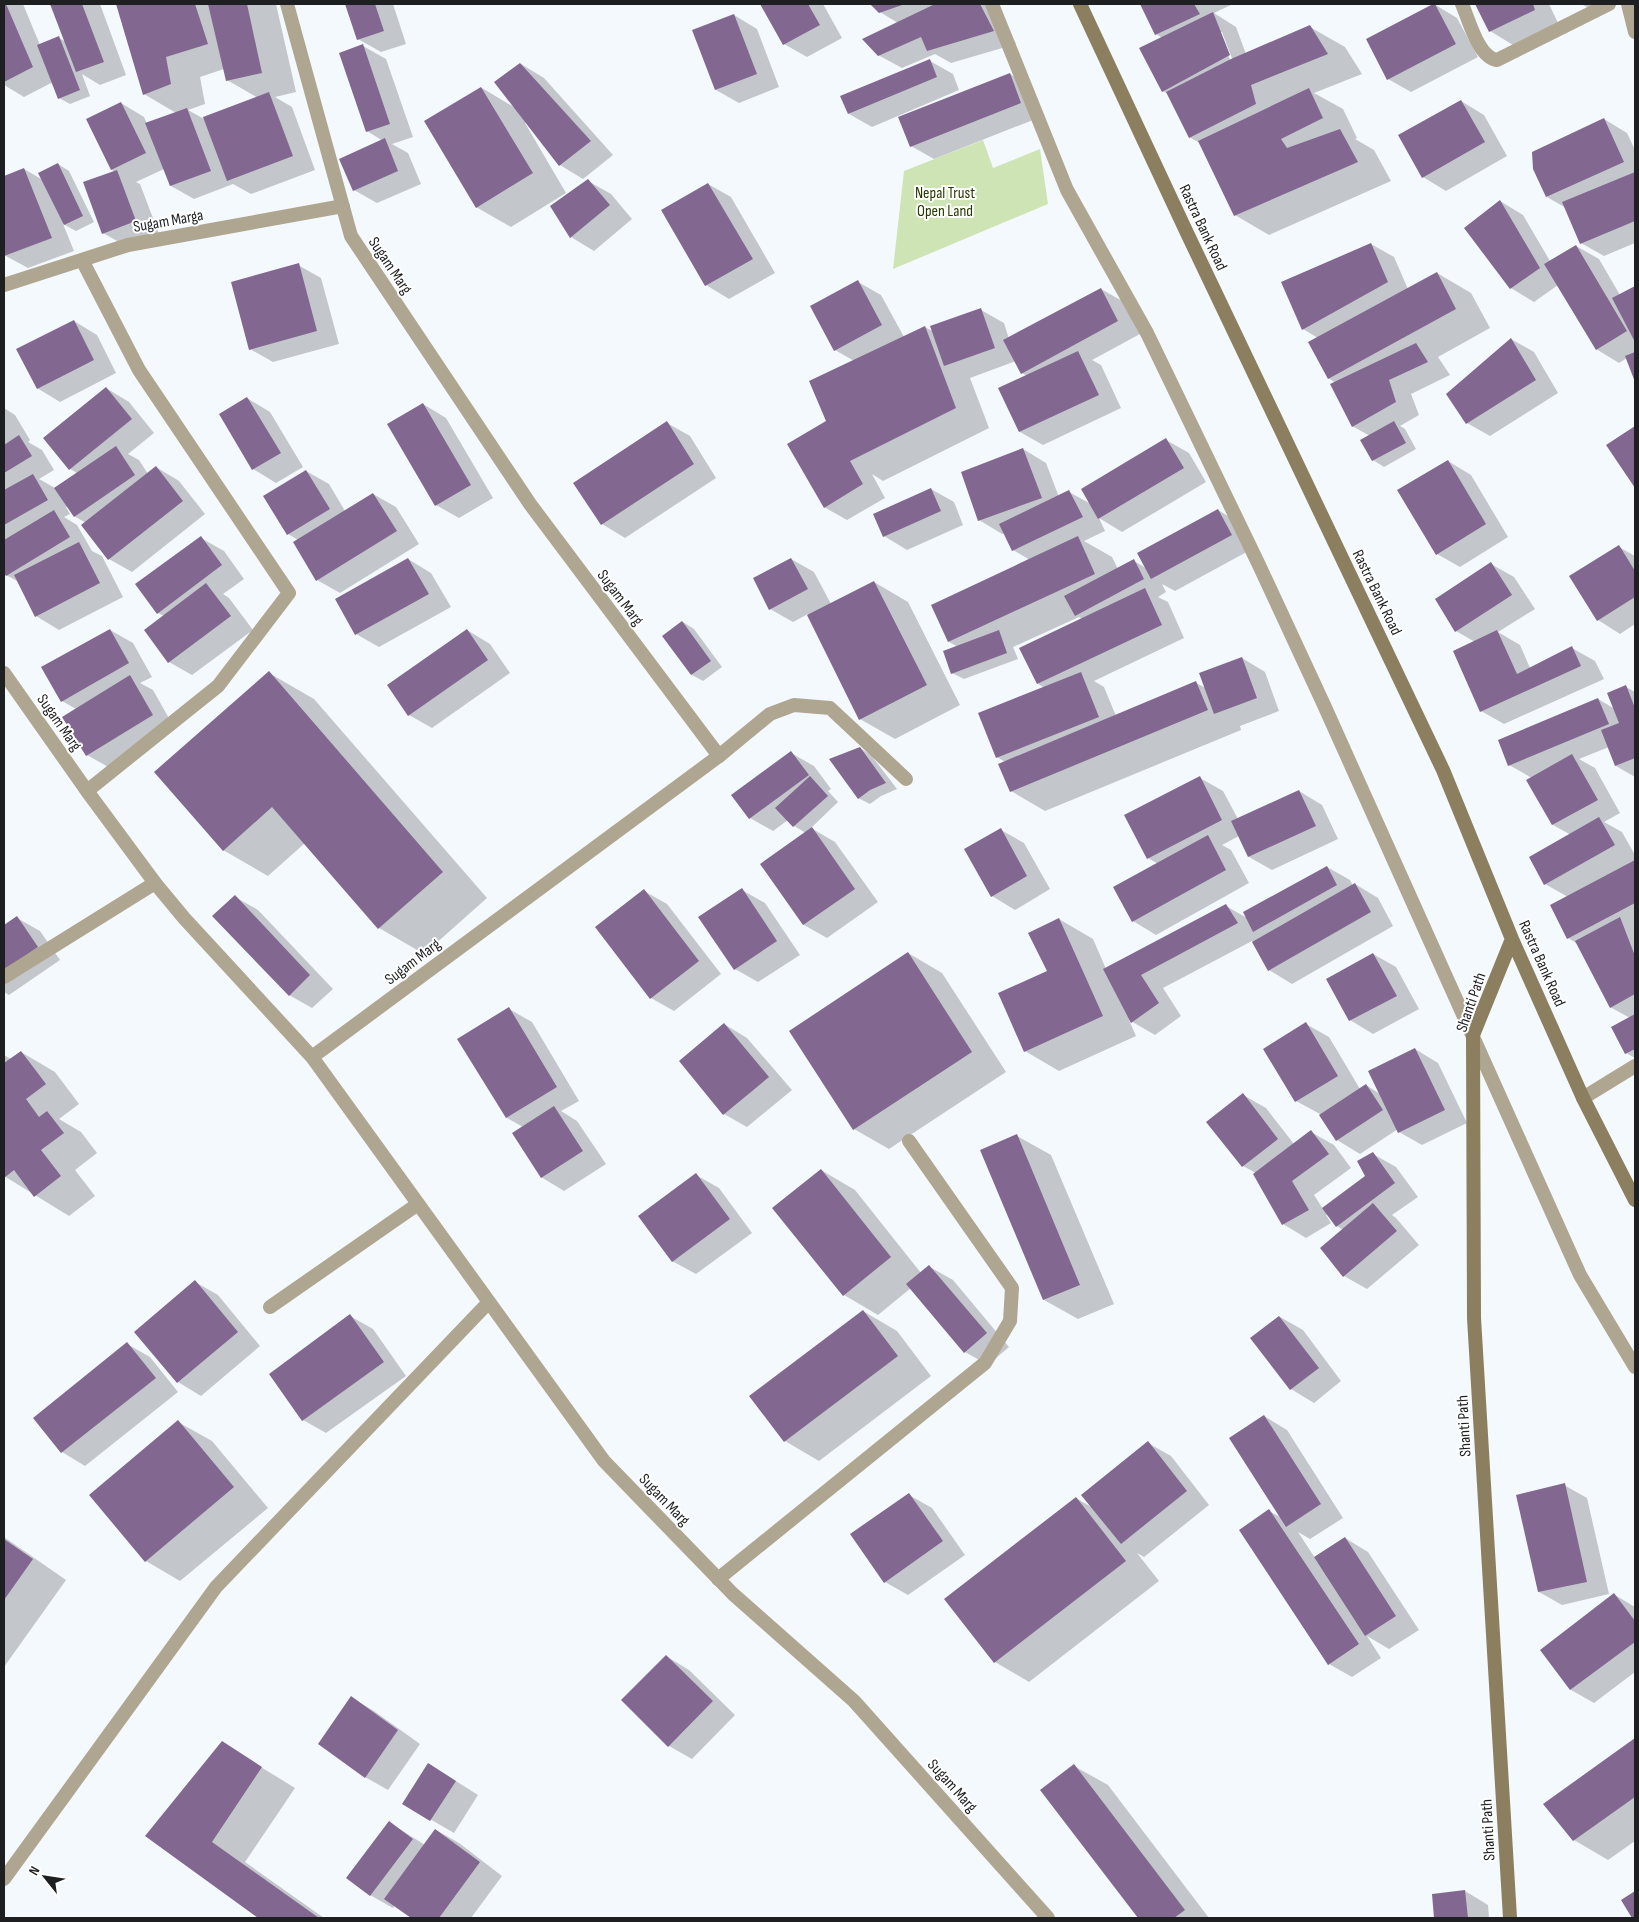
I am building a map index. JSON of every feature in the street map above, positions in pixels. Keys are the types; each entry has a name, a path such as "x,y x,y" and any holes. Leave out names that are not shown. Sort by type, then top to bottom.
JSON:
{"main road":[{"name":"Rastra Bank Road","path":"1080,4 1443,770 1512,939 1583,1098 1635,1200"},
{"name":"Shanti Path","path":"1510,1918 1474,1318 1473,1035 1512,939"}],"street":[{"name":"Sugam Marg","path":"287,4 351,236 530,504 719,756 312,1057"},
{"path":"992,4 1067,190 1147,333 1324,705 1580,1275 1635,1367"},
{"path":"1462,4 1483,52 1491,59 1497,60 1609,4"},
{"path":"1628,4 1635,32"},
{"name":"Sugam Marga","path":"4,285 128,245 343,206"},
{"path":"82,260 139,370 289,592 218,686 87,791"},
{"name":"Sugam Marg","path":"4,673 87,791 155,883 184,918 312,1057 604,1461 718,1579 854,1701 1048,1918"},
{"path":"719,756 770,714 794,705 830,708 906,779"},
{"path":"4,977 155,883"},
{"path":"1583,1098 1635,1066"},
{"path":"718,1579 985,1362 1010,1321 1012,1288 909,1141"},
{"path":"270,1306 418,1204"},
{"path":"4,1879 216,1587 488,1303"}],"green space":[{"name":"Nepal Trust Open Land","path":"983,140 993,168 1040,149 1048,204 893,269 904,171"}],"building":[{"path":"4,4 6,4 33,67 4,82"},
{"path":"50,4 82,4 104,62 76,72"},
{"path":"116,4 195,4 208,44 166,57 171,84 143,95"},
{"path":"208,4 247,4 262,73 226,81"},
{"path":"345,4 375,4 384,31 357,40"},
{"path":"760,4 808,4 820,25 783,45"},
{"path":"870,4 905,4 879,13"},
{"path":"935,4 980,4 994,31 927,51 921,37 878,56 862,39"},
{"path":"1140,4 1194,4 1200,14 1155,35"},
{"path":"1435,4 1456,44 1387,80 1366,39"},
{"path":"1475,4 1533,4 1535,10 1489,32"},
{"path":"1213,12 1230,55 1162,92 1139,48"},
{"path":"734,14 757,74 715,90 692,30"},
{"path":"1310,25 1328,54 1251,85 1256,104 1189,138 1166,92 1231,59"},
{"path":"59,36 80,90 58,99 37,45"},
{"path":"363,44 390,124 366,132 339,53"},
{"path":"930,59 937,77 848,114 840,96"},
{"path":"520,63 591,141 559,166 494,82"},
{"path":"1010,73 1021,103 910,147 898,117"},
{"path":"481,87 533,173 476,208 424,121"},
{"path":"1309,88 1323,118 1281,139 1287,148 1340,129 1358,162 1234,216 1198,141"},
{"path":"269,92 293,156 227,181 203,117"},
{"path":"1461,100 1485,142 1422,178 1398,135"},
{"path":"121,102 146,153 111,170 86,119"},
{"path":"187,108 211,171 170,186 145,123"},
{"path":"1604,118 1624,162 1546,197 1533,169 1532,152"},
{"path":"385,138 398,171 353,191 339,159"},
{"path":"58,163 83,216 64,225 38,173"},
{"path":"24,168 52,238 4,256 4,176"},
{"path":"117,170 136,221 102,234 83,182"},
{"path":"1635,172 1635,221 1580,244 1562,202"},
{"path":"588,179 610,205 570,238 550,206"},
{"path":"708,183 753,259 705,286 661,210"},
{"path":"1500,200 1540,268 1510,289 1464,228"},
{"path":"1371,243 1388,282 1302,330 1281,282"},
{"path":"1576,245 1627,331 1596,350 1544,264"},
{"path":"299,263 317,331 249,350 231,282"},
{"path":"1437,272 1456,309 1328,379 1308,342"},
{"path":"858,280 882,325 834,351 810,306"},
{"path":"1635,286 1635,342 1612,298"},
{"path":"1101,288 1118,321 1021,374 1003,340"},
{"path":"981,308 995,348 944,366 930,326"},
{"path":"74,320 94,360 37,389 16,349"},
{"path":"925,326 956,408 850,461 863,484 824,508 787,444 826,421 809,381"},
{"path":"1511,338 1536,380 1466,424 1446,394"},
{"path":"1416,343 1428,362 1389,380 1396,402 1352,427 1330,384"},
{"path":"1078,351 1099,395 1019,432 998,388"},
{"path":"1635,352 1635,382 1625,356"},
{"path":"106,387 132,419 69,470 43,438"},
{"path":"247,397 281,453 252,470 219,414"},
{"path":"423,403 471,485 435,506 387,424"},
{"path":"667,421 694,464 601,525 573,483"},
{"path":"1394,421 1406,443 1372,461 1360,440"},
{"path":"1635,426 1635,488 1606,445"},
{"path":"19,435 32,456 4,473 4,445"},
{"path":"1166,438 1184,468 1098,519 1081,489"},
{"path":"116,446 135,475 74,517 54,488"},
{"path":"1023,448 1042,498 978,521 961,472"},
{"path":"1448,460 1486,524 1436,555 1397,490"},
{"path":"156,466 183,501 108,560 81,525"},
{"path":"306,470 330,509 287,535 263,496"},
{"path":"33,474 48,500 4,525 4,490"},
{"path":"931,488 941,511 883,537 873,514"},
{"path":"1069,490 1083,517 1012,551 999,524"},
{"path":"373,493 397,531 316,581 293,542"},
{"path":"1218,509 1232,535 1151,579 1137,553"},
{"path":"54,510 70,537 6,576 4,573 4,540"},
{"path":"201,536 222,565 157,614 135,584"},
{"path":"1078,536 1095,574 948,642 931,605"},
{"path":"79,542 100,583 35,617 14,575"},
{"path":"1619,545 1635,571 1635,597 1597,621 1569,576"},
{"path":"408,558 429,594 355,635 335,599"},
{"path":"791,558 808,589 769,610 753,578"},
{"path":"1134,559 1144,579 1075,616 1064,596"},
{"path":"1491,562 1512,595 1455,632 1435,599"},
{"path":"874,581 927,685 859,720 807,615"},
{"path":"206,583 231,616 168,663 144,630"},
{"path":"1145,588 1162,625 1037,684 1019,648"},
{"path":"682,621 711,661 691,675 662,636"},
{"path":"110,629 129,663 61,702 41,667"},
{"path":"467,629 488,660 408,716 387,685"},
{"path":"999,630 1007,653 951,674 943,651"},
{"path":"1497,630 1517,674 1572,646 1581,666 1480,712 1453,651"},
{"path":"1242,657 1257,698 1214,714 1199,673"},
{"path":"269,671 443,872 378,929 272,807 223,851 154,772"},
{"path":"1081,672 1099,717 996,758 978,713"},
{"path":"130,675 153,715 86,756 62,717"},
{"path":"1196,681 1208,710 1010,792 998,764"},
{"path":"1626,685 1635,708 1635,758 1615,766 1601,730 1619,723 1607,693"},
{"path":"1598,698 1609,724 1508,766 1498,740"},
{"path":"860,747 886,783 870,790 858,799 829,759"},
{"path":"791,751 809,775 749,819 731,795"},
{"path":"1572,754 1598,800 1552,825 1526,780"},
{"path":"810,776 828,796 793,827 775,808"},
{"path":"1200,776 1222,820 1147,859 1124,815"},
{"path":"1299,790 1316,826 1248,857 1231,821"},
{"path":"1599,817 1615,845 1544,885 1529,857"},
{"path":"812,827 855,889 803,925 760,864"},
{"path":"1001,828 1027,876 991,897 964,849"},
{"path":"1208,835 1226,870 1132,922 1113,887"},
{"path":"1635,860 1635,903 1567,939 1550,905"},
{"path":"1327,866 1337,885 1253,932 1243,912"},
{"path":"1355,883 1371,912 1268,971 1252,942"},
{"path":"742,888 777,941 734,970 698,917"},
{"path":"644,889 699,961 650,999 595,927"},
{"path":"235,895 310,975 289,996 212,916"},
{"path":"1226,904 1238,923 1141,975 1159,1003 1131,1023 1103,969"},
{"path":"17,916 38,947 4,970 4,925"},
{"path":"1620,917 1635,956 1635,994 1610,1008 1575,941"},
{"path":"1059,918 1103,1016 1024,1052 998,993 1047,971 1028,933"},
{"path":"908,952 972,1052 853,1130 789,1031"},
{"path":"1373,953 1397,996 1349,1021 1326,979"},
{"path":"509,1007 557,1087 506,1118 457,1039"},
{"path":"1635,1014 1635,1049 1625,1054 1611,1027"},
{"path":"1306,1022 1338,1076 1295,1102 1263,1049"},
{"path":"724,1023 769,1077 723,1115 679,1061"},
{"path":"1415,1048 1445,1110 1398,1133 1368,1071"},
{"path":"21,1051 46,1084 26,1099 39,1117 47,1111 64,1133 41,1150 61,1176 34,1197 14,1170 4,1178 4,1063"},
{"path":"1366,1084 1383,1110 1336,1141 1319,1115"},
{"path":"1243,1093 1278,1139 1242,1167 1206,1122"},
{"path":"554,1106 583,1151 541,1178 512,1133"},
{"path":"1311,1130 1329,1154 1292,1181 1309,1210 1282,1225 1253,1174"},
{"path":"1017,1134 1080,1285 1043,1300 980,1150"},
{"path":"1373,1152 1395,1183 1336,1227 1322,1208 1365,1176 1357,1161"},
{"path":"821,1169 891,1257 843,1296 772,1208"},
{"path":"696,1173 730,1219 672,1262 638,1216"},
{"path":"1373,1203 1397,1231 1343,1277 1320,1248"},
{"path":"929,1265 987,1333 964,1353 906,1284"},
{"path":"195,1280 238,1332 177,1383 134,1332"},
{"path":"863,1310 898,1356 784,1442 749,1396"},
{"path":"350,1314 384,1362 302,1421 269,1374"},
{"path":"1279,1316 1319,1368 1290,1390 1250,1338"},
{"path":"127,1342 156,1378 61,1453 33,1418"},
{"path":"1264,1415 1321,1504 1286,1527 1229,1438"},
{"path":"178,1420 234,1487 145,1562 89,1495"},
{"path":"1148,1441 1187,1491 1121,1544 1081,1495"},
{"path":"1565,1483 1587,1582 1538,1592 1516,1495"},
{"path":"909,1493 943,1541 884,1583 850,1534"},
{"path":"1076,1497 1126,1561 994,1663 944,1599"},
{"path":"1269,1509 1359,1644 1328,1665 1239,1530"},
{"path":"1345,1537 1396,1616 1365,1636 1314,1557"},
{"path":"4,1539 33,1559 4,1600"},
{"path":"1614,1593 1635,1621 1635,1642 1570,1690 1540,1650"},
{"path":"666,1655 713,1701 668,1747 621,1700"},
{"path":"351,1696 398,1730 365,1778 318,1744"},
{"path":"1635,1738 1635,1797 1573,1841 1543,1804"},
{"path":"222,1741 262,1767 212,1842 319,1918 258,1918 145,1836"},
{"path":"428,1763 456,1781 430,1821 402,1804"},
{"path":"1074,1764 1185,1910 1174,1918 1138,1918 1040,1790"},
{"path":"389,1821 413,1839 370,1896 346,1878"},
{"path":"435,1829 480,1862 439,1918 411,1918 384,1899"},
{"path":"1465,1890 1468,1918 1434,1918 1432,1894"},
{"path":"1635,1891 1635,1918 1632,1918 1621,1900"}]}
